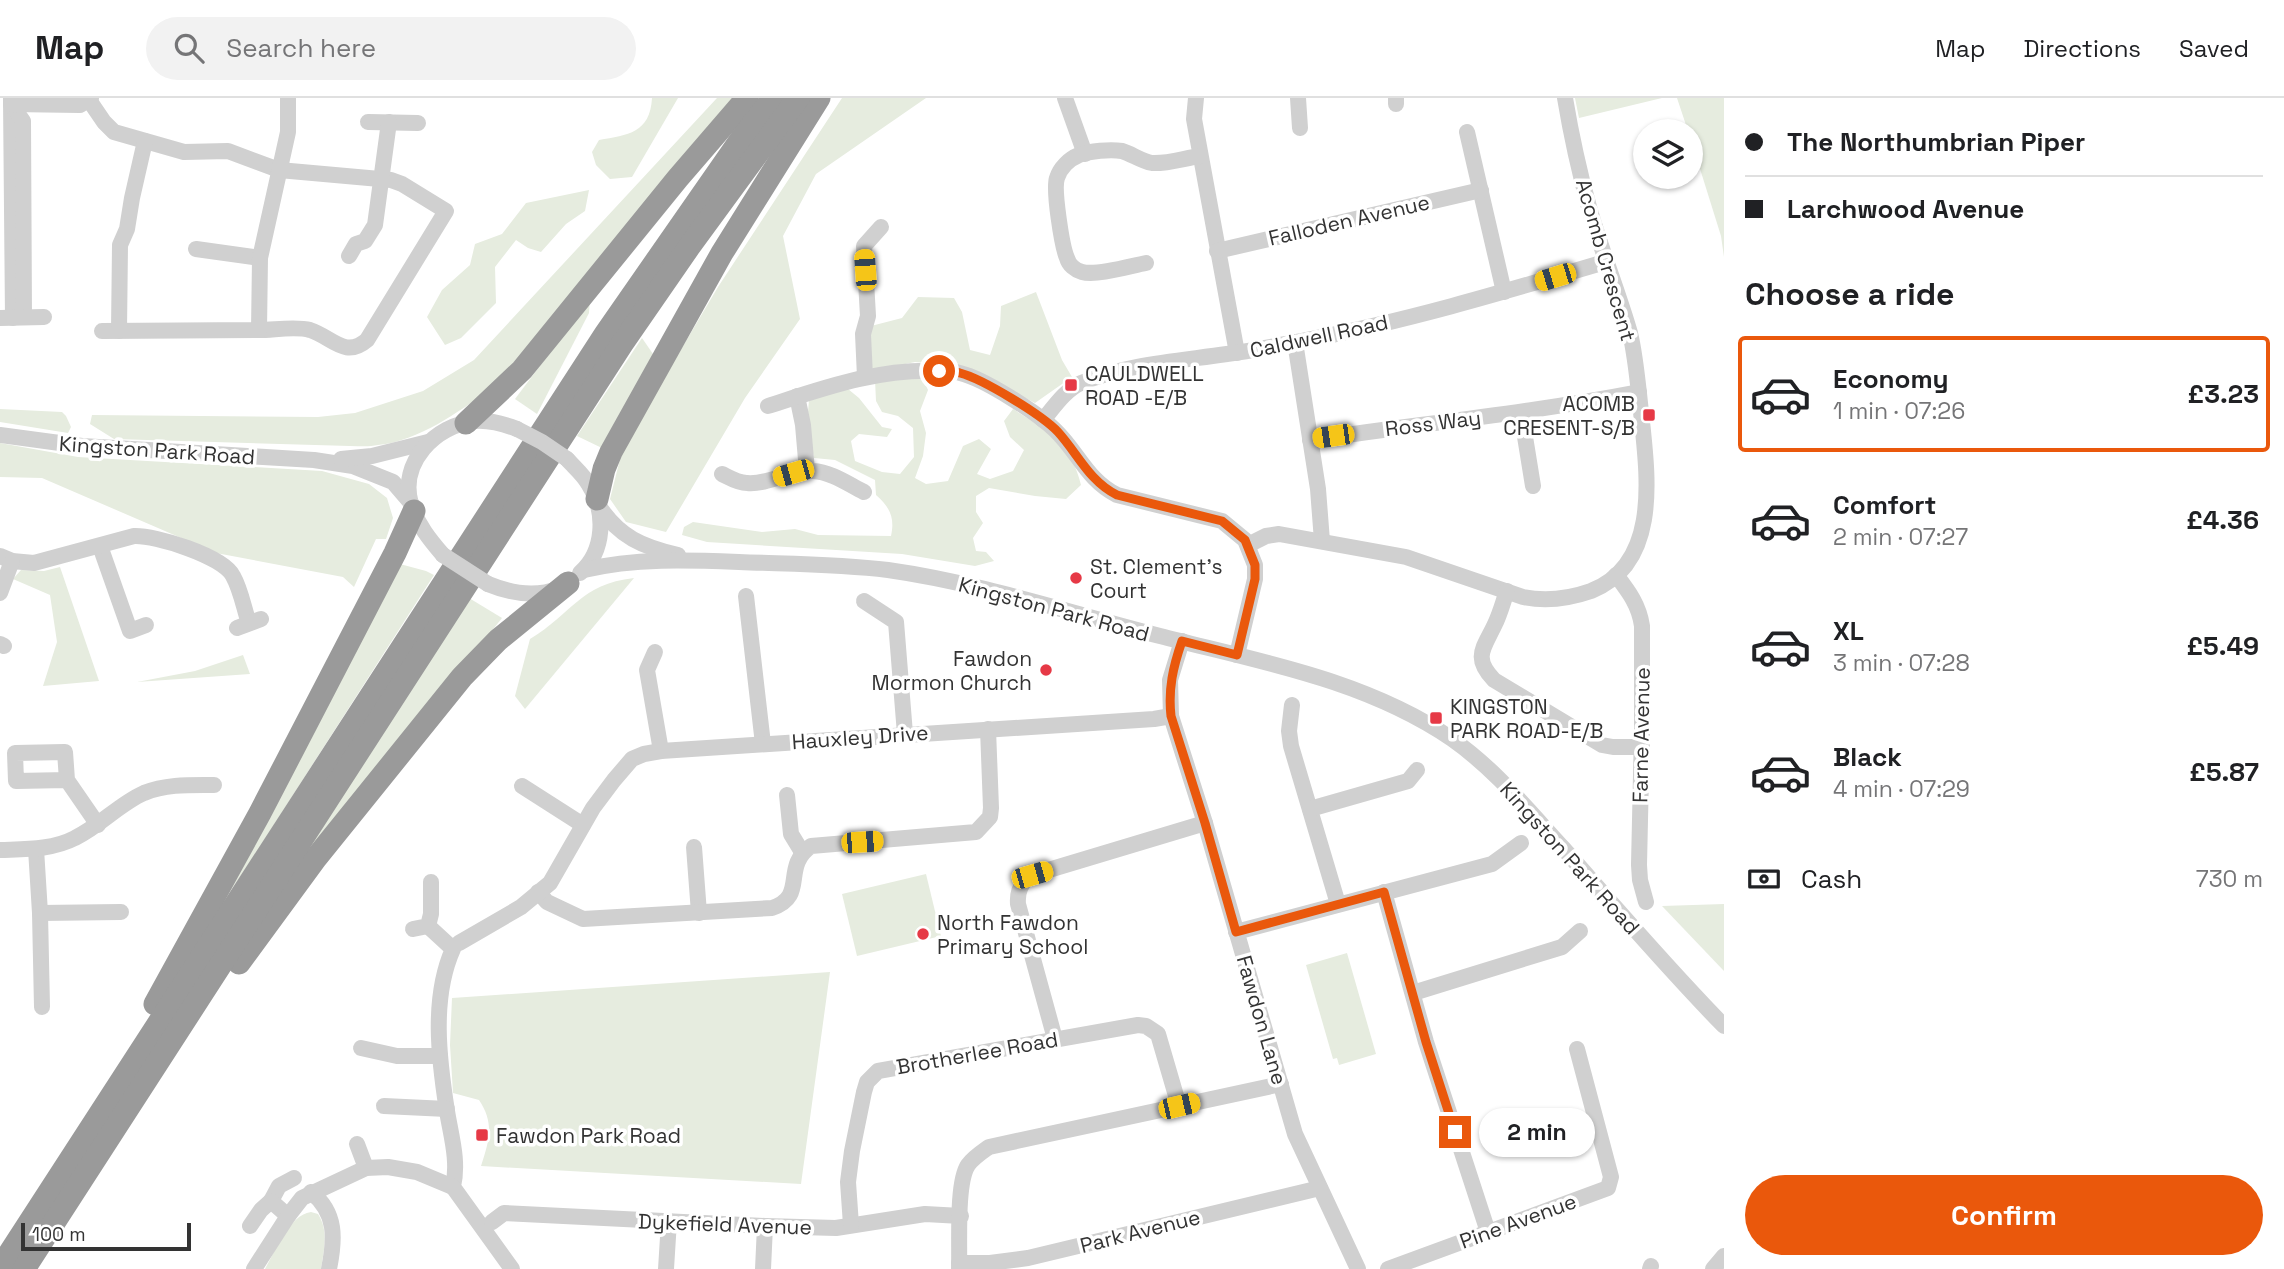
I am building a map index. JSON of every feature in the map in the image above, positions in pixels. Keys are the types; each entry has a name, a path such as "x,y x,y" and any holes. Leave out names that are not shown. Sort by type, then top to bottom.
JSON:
{"highway":[{"path":"466,423 522,370 678,178 747,98"},
{"path":"24,1269 114,1111 606,333 739,142 773,98"},
{"path":"0,1268 114,1111 622,344 798,98"},
{"path":"598,502 604,469 611,453 722,253 819,98"},
{"path":"114,1111 139,1031 260,813 395,553 412,507"},
{"path":"114,1111 171,1061 316,858 462,677 498,640 576,577"}],"street":[{"path":"259,330 260,258 288,132 288,98"},
{"path":"1065,98 1085,154"},
{"path":"1196,98 1194,119 1237,353"},
{"path":"1298,98 1300,128"},
{"name":"Acomb Crescent","path":"1248,545 1266,536 1279,534 1322,541 1406,557 1540,600 1558,600 1595,589 1616,575 1635,550 1643,531 1646,501 1646,457 1639,392 1630,335 1589,206 1565,98"},
{"path":"44,317 13,317 11,101 79,105 90,99 104,122 114,132 184,152 228,151 279,170 402,184 446,211 367,340 360,346 349,349 309,330 102,331"},
{"path":"368,122 418,123"},
{"path":"349,256 356,244 365,242 376,225 389,122"},
{"path":"1467,132 1504,292"},
{"path":"119,331 120,245 127,229 145,141"},
{"path":"1146,263 1126,258 1090,273 1080,272 1071,266 1066,258 1056,189 1062,168 1078,155 1085,154 1121,151 1146,162 1156,163 1200,156"},
{"name":"Falloden Avenue","path":"1217,251 1481,190"},
{"path":"865,377 863,334 868,316 864,246 881,227"},
{"path":"196,249 260,258"},
{"name":"Caldwell Road","path":"1043,420 1065,394 1078,384 1109,374 1159,363 1295,342 1504,292 1605,262"},
{"path":"1295,342 1318,489 1322,541"},
{"path":"768,406 848,380 917,370 960,373 1003,393 1057,432 1094,481 1106,490 1222,521 1236,531 1248,545 1255,565 1255,579 1237,655"},
{"name":"Ross Way","path":"1310,440 1521,412 1639,392"},
{"path":"797,397 803,425 807,471"},
{"path":"1521,412 1533,486"},
{"path":"493,422 517,429 542,442 567,460 588,483 598,502 600,533 594,554 576,577 553,590 533,594 502,590 443,555 430,541 412,507 410,477 414,462 428,442 466,423 493,422"},
{"name":"Kingston Park Road","path":"0,435 82,446 314,460 353,466 393,482 412,507"},
{"name":"Kingston Park Road","path":"314,460 372,456 428,442"},
{"path":"722,474 749,484 807,471 829,474 854,493"},
{"name":"Kingston Park Road","path":"598,502 608,520 632,539 666,552 705,561"},
{"path":"0,593 6,559 34,564 134,536 147,535 224,565 233,575 249,624"},
{"path":"100,546 130,631 146,625"},
{"name":"Kingston Park Road","path":"576,577 639,561 822,565 887,570 948,581 1237,655 1310,675 1383,702 1415,716 1453,740 1514,793 1724,1026"},
{"name":"Farne Avenue","path":"1616,575 1640,610 1642,626 1639,865 1646,902"},
{"path":"1507,591 1482,651 1484,670 1494,680 1602,745 1642,747"},
{"path":"746,596 763,744"},
{"path":"864,601 896,622 905,734"},
{"name":"Fawdon Lane","path":"1182,641 1170,680 1171,716 1205,823 1295,1134 1358,1269"},
{"path":"655,652 647,670 661,751"},
{"path":"1292,705 1289,732 1291,746 1338,904"},
{"name":"Hauxley Drive","path":"456,946 520,907 550,883 593,808 632,759 643,754 1171,716"},
{"path":"538,892 547,902 583,919 772,908 784,904 789,899 797,860 802,852 811,846 976,832 990,817 988,729"},
{"path":"1310,809 1408,781 1417,770"},
{"path":"67,780 98,825"},
{"path":"0,850 36,849 75,838 143,793 165,786 214,785"},
{"path":"522,786 583,825"},
{"path":"787,795 790,834 802,852"},
{"path":"1055,1039 1018,904 1017,897 1022,884 1032,875 1205,823"},
{"path":"1236,932 1492,864 1521,843"},
{"path":"694,847 699,913"},
{"path":"36,849 42,1007"},
{"path":"431,882 431,914 421,927 456,946 443,976 439,1023 440,1056 456,1162 453,1187"},
{"path":"1384,892 1488,1232"},
{"path":"40,913 121,912"},
{"path":"1413,993 1562,947 1580,931"},
{"name":"Brotherlee Road","path":"851,1226 849,1167 864,1092 872,1075 886,1069 1128,1026 1146,1026 1153,1029 1161,1041 1179,1106"},
{"path":"361,1048 397,1056 440,1056"},
{"name":"Pine Avenue","path":"1388,1269 1608,1188 1611,1177 1577,1049"},
{"path":"959,1266 964,1172 978,1154 989,1147 1281,1084"},
{"path":"384,1106 447,1109"},
{"path":"357,1144 366,1168"},
{"path":"254,1269 302,1198 366,1168 388,1167 417,1172 453,1187 512,1269"},
{"path":"250,1226 271,1201 279,1186 294,1178"},
{"name":"Park Avenue","path":"959,1266 1028,1258 1320,1188"},
{"path":"311,1192 323,1202 330,1215 332,1227 329,1269"},
{"path":"271,1201 288,1216"},
{"name":"Dykefield Avenue","path":"492,1222 504,1213 836,1228 925,1214 961,1216"},
{"path":"666,1269 669,1221"},
{"path":"764,1269 765,1226"},
{"path":"1713,1269 1724,1256"}],"shaded area":[{"path":"652,98 678,98 632,177 610,179 596,165 592,152 599,140 628,134 642,125 647,119"},
{"path":"717,98 739,98 491,389 423,432 393,442 364,446 114,439 90,424 92,415 318,417 355,413 423,391 474,360"},
{"path":"842,98 926,98 816,174 783,236 800,319 745,398 666,532 626,522 610,499 623,447 718,287"},
{"path":"1575,98 1662,98 1579,118"},
{"path":"1677,98 1724,98 1724,257 1721,236 1703,178 1703,119 1684,119"},
{"path":"589,190 585,211 566,224 541,252 516,240 495,267 496,303 461,338 445,345 427,317 442,290 470,265 475,244 502,234 526,203"},
{"path":"1036,292 1062,360 1072,377 1035,403 964,366 915,362 871,371 871,326 902,318 918,297 954,298 962,312 970,350 990,355 1000,326 1001,306"},
{"path":"590,299 589,313 537,414 515,399"},
{"path":"642,338 653,354 604,449 577,436"},
{"path":"922,377 928,390 920,411 926,433 923,456 915,478 926,484 948,481 963,446 979,439 991,449 977,474 990,479 1013,471 1024,450 1010,437 1004,421 1013,409 1056,440 1077,471 1081,485 1066,499 989,488 976,496 976,512 983,523 973,538 976,551 986,552 994,561 975,566 902,554 707,542 682,535 684,527 693,522 762,532 795,529 818,535 891,536 892,518 888,508 876,495 875,480 835,460 814,458 807,424 809,400 848,389 859,398 882,427 892,429 887,437 859,434 851,441 855,461 882,472 900,474 914,457 913,428 898,416 882,412 876,401 875,380"},
{"path":"0,409 62,412 71,427 68,433 0,422"},
{"path":"0,443 78,457 322,471 369,484 387,498 393,518 386,539 376,539 354,587 343,577 216,553 42,478 0,477"},
{"path":"400,564 434,575 215,914"},
{"path":"60,567 99,681 43,686 57,642 50,595 13,579 21,570 44,571"},
{"path":"634,578 525,709 515,696 530,639 588,593 616,581"},
{"path":"469,598 502,618 263,919"},
{"path":"243,655 250,674 137,682 195,671"},
{"path":"926,874 941,936 857,956 842,894"},
{"path":"1724,904 1724,971 1662,906"},
{"path":"1347,953 1376,1054 1339,1065 1337,1058 1333,1059 1306,965"},
{"path":"830,972 801,1184 481,1166 489,1133 484,1109 479,1100 453,1093 450,1045 452,998"},
{"path":"311,1212 318,1214 324,1227 321,1269 265,1269 289,1227"}],"place":[{"name":"CAULDWELL ROAD -E/B","path":"1071,385"},
{"name":"ACOMB CRESENT-S/B","path":"1649,415"},
{"name":"St. Clement’s Court","path":"1076,578"},
{"name":"Fawdon Mormon Church","path":"1046,670"},
{"name":"KINGSTON PARK ROAD-E/B","path":"1436,718"},
{"name":"North Fawdon Primary School","path":"923,934"},
{"name":"Fawdon Park Road","path":"482,1135"}],"route":[{"path":"939,371 960,373 1003,393 1043,420 1057,432 1094,481 1106,490 1222,521 1245,540 1255,565 1255,579 1237,655 1182,641 1170,680 1169,701 1171,716 1236,932 1384,892 1426,1042 1455,1132"}]}
